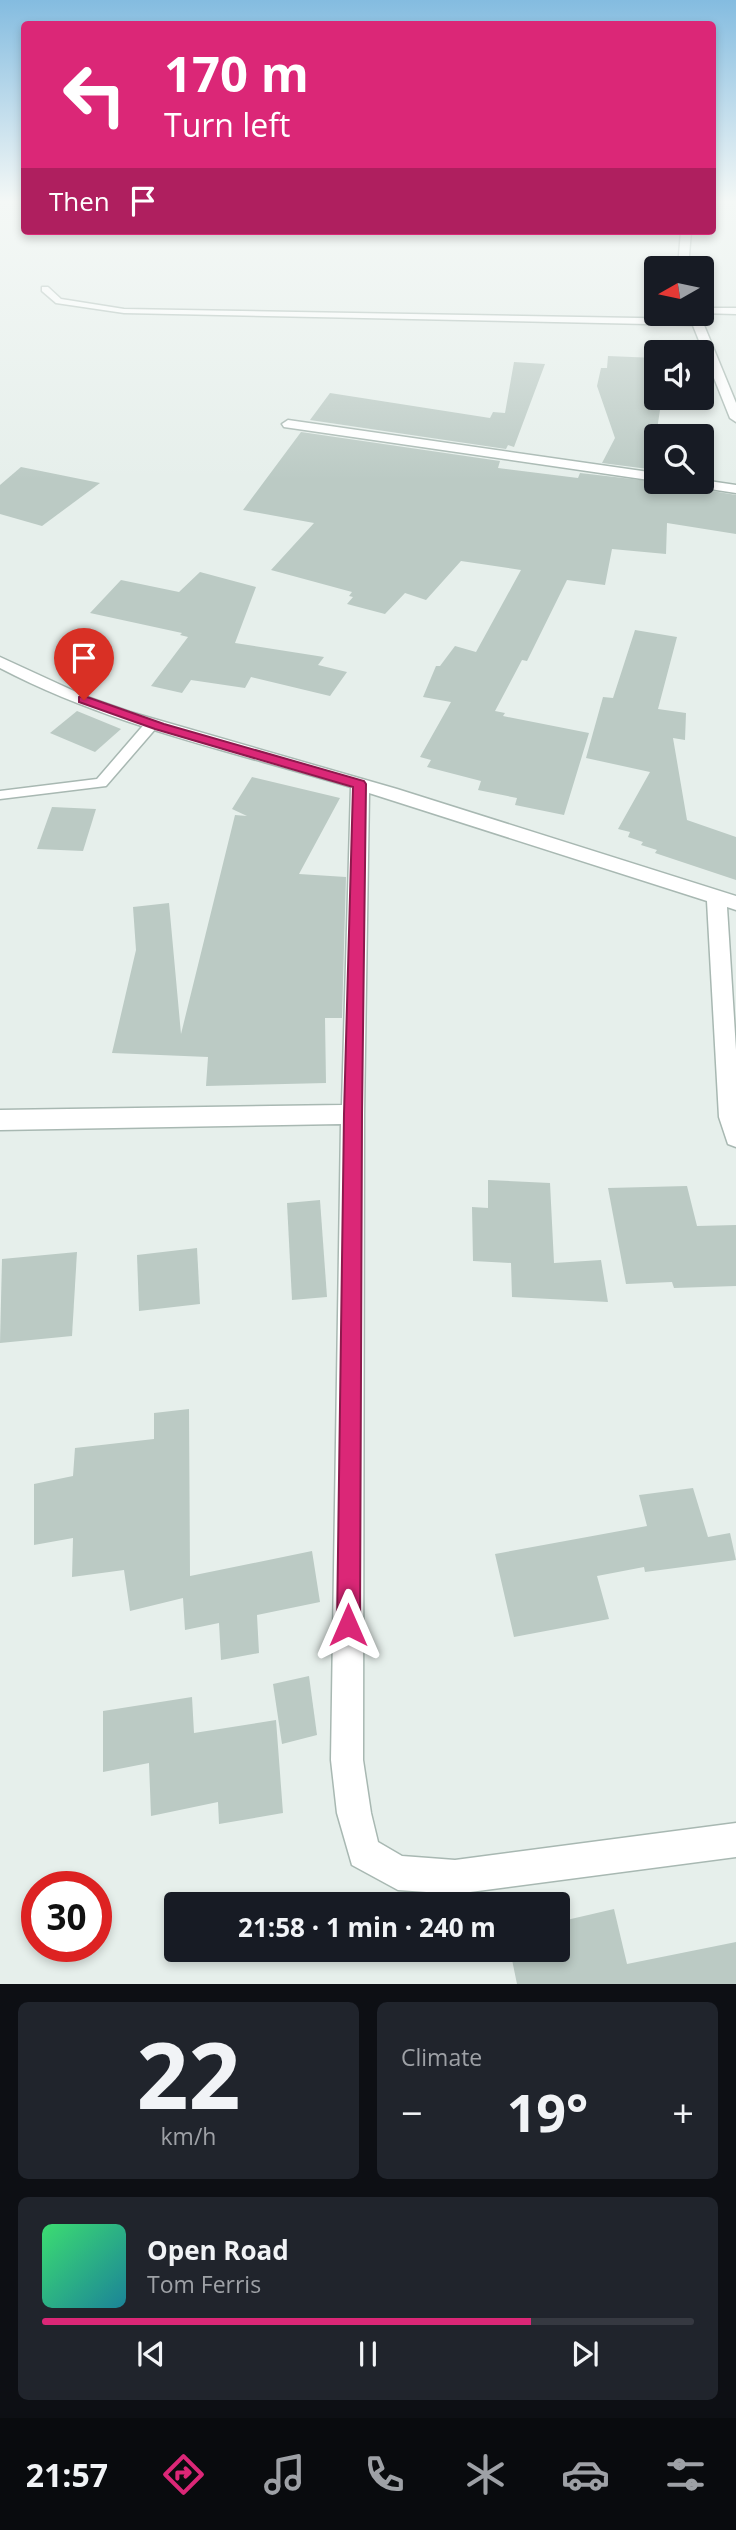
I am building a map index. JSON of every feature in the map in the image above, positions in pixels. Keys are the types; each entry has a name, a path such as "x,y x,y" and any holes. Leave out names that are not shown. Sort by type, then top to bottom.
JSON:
{"street":[{"path":"714,314 736,312"},
{"path":"701,326 736,418"},
{"path":"288,424 644,475"},
{"path":"714,486 736,489"},
{"path":"0,662 39,684 152,724 360,784 726,900 726,1067 730,1116 736,1137"},
{"path":"360,784 353,1114 347,1760 354,1813 364,1853 397,1873 455,1877 736,1840"},
{"path":"0,1120 353,1114"}],"lane":[{"path":"52,295 60,301 124,311 644,315"},
{"path":"0,795 101,783 152,724"}],"building":[{"path":"608,356 644,358 644,410 660,410 658,424 644,424 644,468 602,463 615,438 597,386 601,368 607,368"},
{"path":"514,362 545,364 514,447 508,445 506,449 310,420 330,393 490,418 493,412 505,413"},
{"path":"301,432 500,461 498,468 578,478 580,473 644,480 644,494 714,494 714,491 736,495 736,534 667,523 666,554 612,549 605,585 567,580 527,661 522,660 495,711 505,713 503,716 589,733 564,815 515,805 517,798 478,790 481,781 427,767 431,760 420,757 451,702 423,697 436,666 440,666 455,646 476,652 521,570 461,561 426,600 405,593 385,614 347,604 353,597 349,596 352,592 271,570 314,523 243,510"},
{"path":"21,467 100,483 42,526 0,514 0,485"},
{"path":"200,572 256,587 235,643 324,657 318,665 347,672 330,696 251,677 245,688 191,680 182,693 151,686 188,637 180,635 182,633 90,613 121,580 179,592"},
{"path":"635,630 677,637 658,709 686,713 685,740 673,738 687,820 736,837 736,880 655,853 657,850 628,837 630,832 618,829 650,772 586,758 603,697 613,698"},
{"path":"77,711 121,729 95,752 50,733"},
{"path":"252,777 340,798 299,874 346,877 342,1018 325,1018 326,1083 206,1086 208,1057 112,1053 136,950 133,907 169,903 181,1034 235,815 247,816 232,809"},
{"path":"52,807 96,809 83,851 37,849"},
{"path":"488,1180 550,1183 554,1263 601,1260 608,1302 512,1297 511,1263 473,1261 472,1207 488,1208"},
{"path":"687,1186 697,1226 736,1225 736,1286 674,1288 672,1282 626,1284 608,1188"},
{"path":"320,1200 327,1297 292,1300 287,1203"},
{"path":"197,1248 200,1304 139,1311 137,1255"},
{"path":"77,1252 72,1336 0,1343 2,1259"},
{"path":"189,1409 190,1576 312,1551 320,1602 257,1615 259,1653 221,1660 219,1623 185,1630 183,1598 130,1611 124,1570 72,1577 73,1538 34,1545 34,1484 73,1476 75,1448 154,1439 154,1413"},
{"path":"693,1488 708,1537 730,1533 736,1560 645,1572 644,1567 597,1576 609,1619 514,1637 495,1554 647,1526 639,1495"},
{"path":"309,1676 317,1735 282,1744 273,1684"},
{"path":"192,1697 194,1733 276,1720 283,1813 219,1824 218,1802 151,1816 149,1763 103,1772 103,1711"},
{"path":"614,1909 627,1964 736,1942 736,1984 517,1984 512,1962 570,1962 570,1919"}],"route":[{"path":"84,700 160,727 360,784 353,1114 348,1625"}]}
